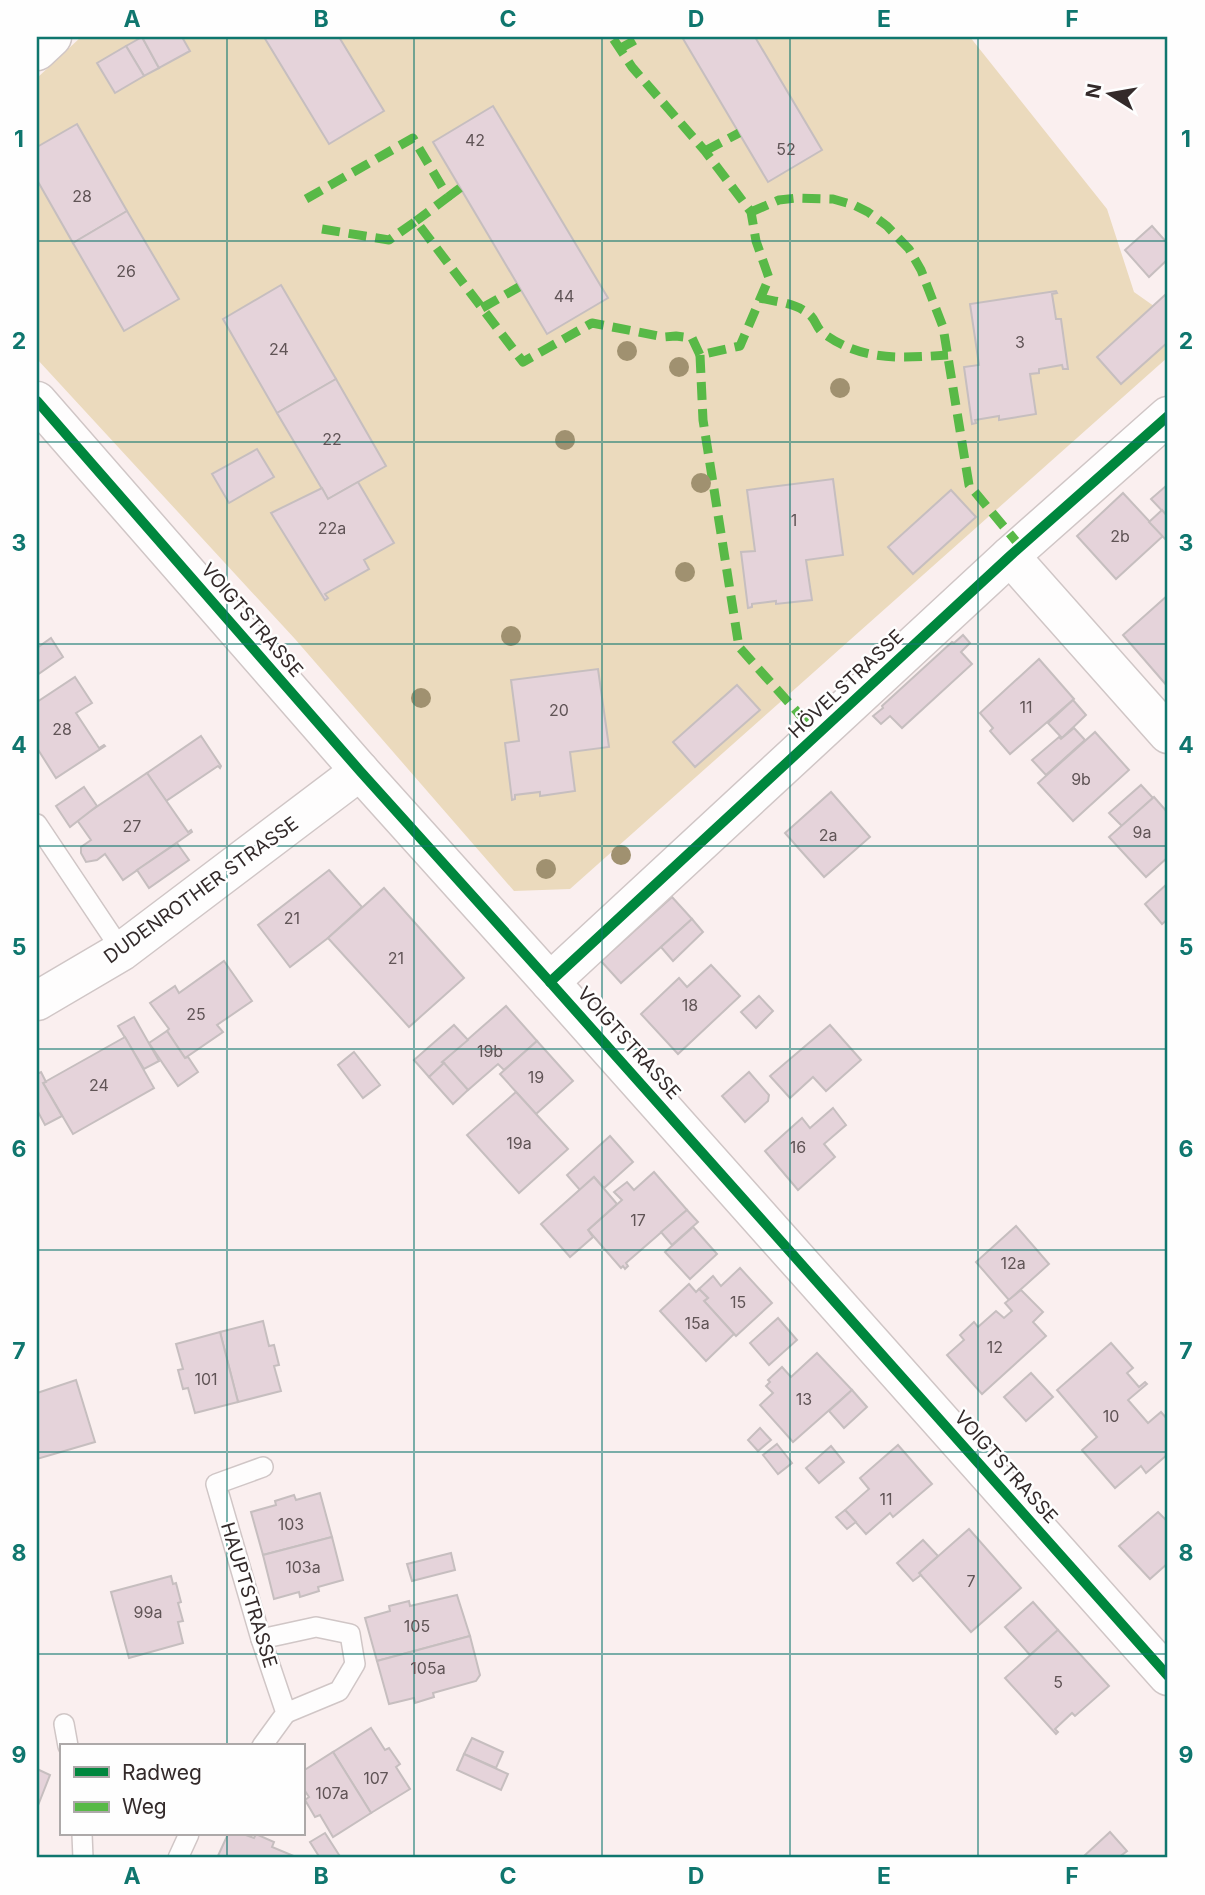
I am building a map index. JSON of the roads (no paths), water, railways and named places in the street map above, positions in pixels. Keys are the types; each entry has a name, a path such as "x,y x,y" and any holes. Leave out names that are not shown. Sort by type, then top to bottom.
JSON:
{"street":[{"path":"37,51 52,37"},
{"name":"VOIGTSTRASSE","path":"37,401 360,771 1168,1676"},
{"name":"HÖVELSTRASSE","path":"550,982 1010,556 1168,415"},
{"path":"1010,556 1168,734"},
{"name":"DUDENROTHER STRASSE","path":"37,1001 122,951 360,771"}],"lane":[{"path":"37,824 122,951"},
{"name":"HAUPTSTRASSE","path":"263,1468 216,1484 261,1639 286,1713"},
{"path":"261,1639 316,1627 350,1634 355,1664 338,1691 286,1713 263,1744"},
{"path":"64,1724 68,1744"},
{"path":"82,1836 83,1858"},
{"path":"178,1858 187,1836"}]}
